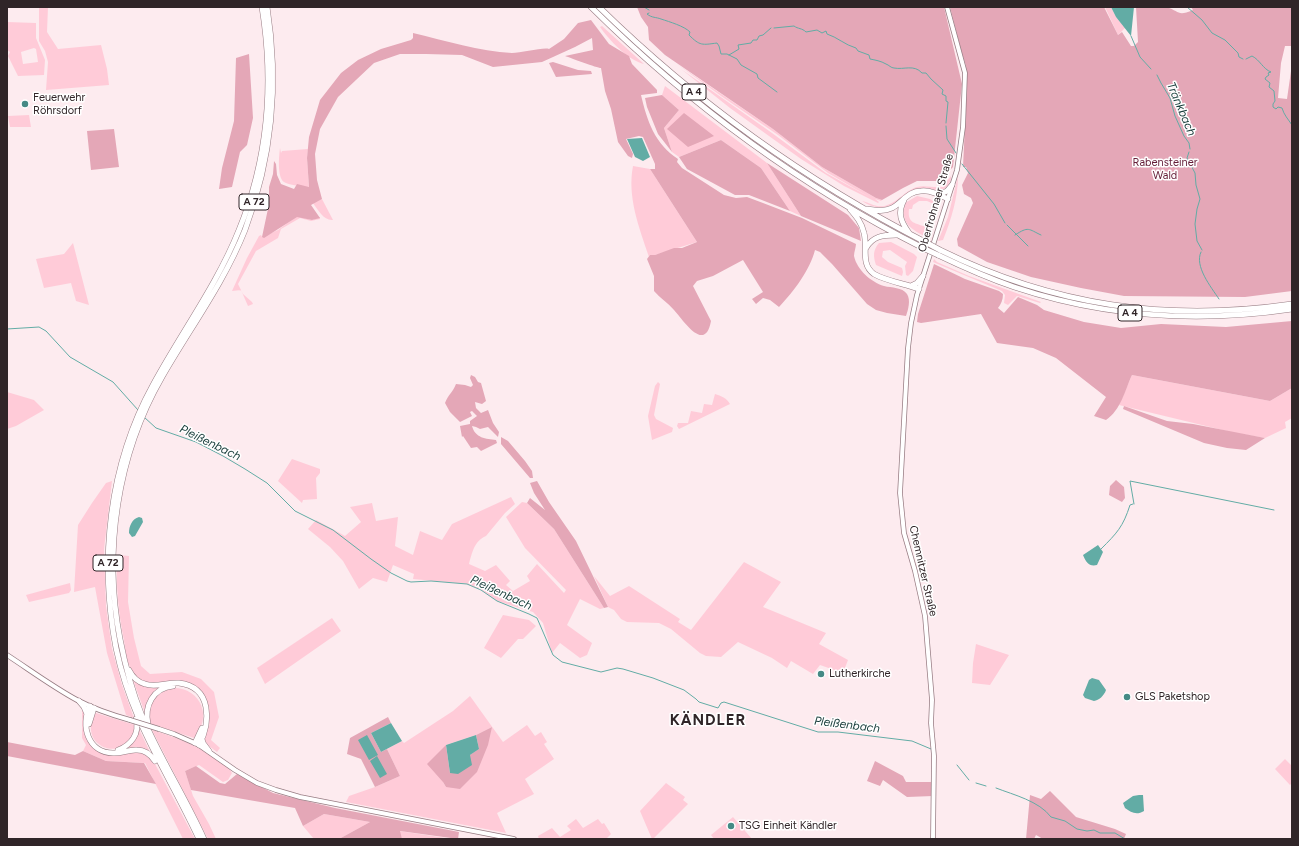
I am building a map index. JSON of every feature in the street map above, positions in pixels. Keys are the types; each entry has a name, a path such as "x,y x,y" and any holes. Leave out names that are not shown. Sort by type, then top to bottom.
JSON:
{"highway":[{"name":"A 72","path":"199,839 165,774 131,701 117,650 109,596 109,544 118,489 142,417 160,376 223,266 240,228 251,197 264,143 268,99 267,47 262,7"},
{"name":"A 72","path":"160,376 227,268 244,231 256,198 267,148 273,99 272,46 267,7"},
{"name":"A 4","path":"591,7 627,42 667,77 715,116 774,159 846,205 898,234 939,252 1014,281 1052,293 1108,305 1194,312 1240,310 1292,304"},
{"name":"A 4","path":"599,7 663,67 736,125 796,167 864,209 911,235 926,246"},
{"path":"939,195 947,191 952,186"},
{"path":"864,209 877,211 886,210 894,207 912,193 920,191 926,191 948,199"},
{"path":"905,198 901,206 900,218 903,225 911,235"},
{"path":"846,205 862,226 865,238 866,262 870,269 874,273 919,289"},
{"path":"865,249 869,242 877,237 884,234 898,234"},
{"name":"A 4","path":"939,252 974,272 1019,289 1058,300 1104,310 1144,315 1196,317 1251,314 1292,309"},
{"path":"910,286 917,283 923,276"},
{"name":"A 72","path":"118,489 113,561 116,614 124,658 136,699 150,735 204,839"},
{"path":"124,658 133,676 143,684 186,684 198,692 205,702 207,710 206,724 202,739 197,744"},
{"path":"150,735 147,711 153,697 161,689 169,686 184,687 196,694 203,704 203,723 197,744"},
{"path":"79,701 87,714 86,733 93,745 99,750 114,754 132,750 145,752 152,756 165,774"},
{"path":"92,707 89,724 91,738 96,745 102,749 112,751 129,745 136,733 136,722 131,701"},
{"path":"87,714 92,707"},
{"path":"202,739 204,745 209,751"}],"main road":[{"name":"Oberfrohnaer Straße","path":"928,262 958,166 962,140 965,81 963,66 949,20 947,7"},
{"name":"Chemnitzer Straße","path":"928,262 919,289 909,334 900,503 904,533 926,616 934,756 933,839"},
{"path":"7,655 57,689 79,701 92,707 174,734 197,744 251,780 268,787 286,793 514,839"}],"shaded area":[{"path":"39,7 48,7 47,32 58,49 101,45 109,85 46,90 48,62 45,51 39,41"},
{"path":"1105,7 1111,7 1116,17 1125,28 1118,35"},
{"path":"7,22 36,23 36,38 45,60 44,75 18,76 8,56 10,52 7,50","holes":["34,48 36,49 38,62 23,64 21,52"]},
{"path":"602,26 644,64 632,59 614,44 600,27"},
{"path":"677,64 773,129 822,167 882,200 875,199 879,202 878,203 844,186 801,159 730,108 681,69 826,173 871,198 828,173 778,135"},
{"path":"665,86 767,163 801,216 790,211 761,168 721,140 679,157 672,152 664,128 679,110 662,95"},
{"path":"29,115 31,127 10,127 8,116"},
{"path":"280,148 281,153 282,151 308,149 307,158 309,188 284,182 280,176"},
{"path":"633,166 650,169 697,242 655,255 650,255 649,257 638,223 633,201"},
{"path":"951,176 950,183 941,191 923,188 916,189 889,206 876,207 862,201 877,206 888,205 917,187 942,187"},
{"path":"958,176 957,192 951,217 943,240 938,241 948,217"},
{"path":"917,196 930,199 937,204 938,209 936,210 934,204 927,201 919,201 913,205 912,209 909,209 909,218 916,224 926,227 934,219 928,238 912,229 908,225 904,216 905,203"},
{"path":"322,199 333,220 324,217 313,203"},
{"path":"297,216 312,220 320,217 320,219 311,221 300,218 281,229 278,238 256,251 238,284 241,290 232,291 259,236 261,235 262,237 278,230"},
{"path":"891,242 917,257 913,271 908,276 906,275 905,266 907,262 890,250 883,251 882,257 888,262 902,268 902,276 876,265 874,253 877,246 879,243"},
{"path":"73,243 89,305 76,301 71,283 44,288 36,259 64,254"},
{"path":"934,259 937,262 969,276 1041,302 1040,303 1017,296 1008,305 1004,303 1005,295 1002,291 933,262"},
{"path":"241,290 243,294 253,304 248,306"},
{"path":"1132,375 1270,401 1292,388 1292,418 1285,422 1286,428 1265,438 1235,433 1119,405"},
{"path":"658,382 660,384 654,415 656,419 673,428 672,432 652,440 648,416 655,386"},
{"path":"7,392 34,400 44,410 16,426 7,429"},
{"path":"715,394 722,396 730,404 679,429 677,426 678,423 688,423 691,411 702,413 704,404 712,405"},
{"path":"292,459 320,469 320,473 316,478 317,499 303,500 302,503 278,481"},
{"path":"112,481 104,549 106,606 112,649 122,685 134,718 126,715 107,653 95,587 74,592 78,525 106,483"},
{"path":"511,497 515,504 505,513 486,536 476,544 469,564 485,571 496,565 510,581 506,585 513,591 530,581 527,576 537,564 564,593 566,590 525,548 506,517 522,502 527,503 554,529 604,608 600,609 580,599 567,625 592,643 587,655 580,658 560,643 552,653 543,623 533,612 497,601 481,590 467,584 413,579 414,574 393,565 387,582 373,578 359,589 343,561 330,547 308,529 316,520 345,536 361,522 350,507 372,503 376,521 398,517 395,546 413,555 420,531 442,540 452,524"},
{"path":"117,555 129,556 128,602 134,638 141,666 150,674 182,672 201,679 214,692 219,717 211,740 220,748 217,752 208,745 205,740 209,709 204,697 194,686 180,681 151,684 137,678 131,669 126,654 119,608 117,587"},
{"path":"744,562 781,582 763,607 826,633 819,644 848,660 843,673 820,665 813,674 791,661 787,668 772,658 738,642 721,657 706,656 700,653 671,629 659,623 627,622 621,619 614,610 608,607 594,576 610,596 629,586 680,619 678,622 691,630"},
{"path":"70,583 71,590 69,593 29,602 26,595"},
{"path":"503,615 529,620 536,626 523,639 518,639 501,658 484,648"},
{"path":"332,618 341,631 265,684 257,668"},
{"path":"976,644 1009,655 990,685 972,683"},
{"path":"132,677 162,687 150,698 145,713"},
{"path":"172,688 190,692 197,698 201,705 203,721 200,730 194,738 149,723 149,710 153,701 161,693"},
{"path":"470,696 503,742 527,725 535,736 541,732 547,742 544,744 554,759 525,779 534,794 497,813 506,833 346,802 349,796 400,776 387,749 402,741 404,743 453,711","holes":["492,727 446,787 443,782 446,745 476,735"]},
{"path":"82,710 85,717 85,734 90,744 97,750 105,753 130,751 138,752 146,755 154,762 195,839 183,839 145,763 106,761 83,751 86,745 82,738"},
{"path":"96,713 135,725 131,740 119,748 105,748 99,745 92,734 91,726 94,714"},
{"path":"139,729 150,752 125,749 134,740"},
{"path":"152,730 171,736 208,753 219,759 232,773 228,780 223,782 199,765 185,771 193,796 216,839 208,839"},
{"path":"1285,759 1292,766 1292,783 1290,785 1275,769"},
{"path":"666,783 685,797 683,800 688,804 652,839 640,811"},
{"path":"324,814 370,822 339,839 314,839 303,826"},
{"name":"TSG Einheit Kändler","path":"733,817 752,839 714,839 711,835"},
{"path":"576,819 583,828 598,819 602,824 604,823 611,834 606,839 539,839 538,836 552,828 560,837 571,830 567,826"},
{"path":"399,831 453,839 402,839"}],"green space":[{"name":"Rabensteiner Wald","path":"1162,6 1179,13 1184,13 1193,10 1191,7 1292,7 1292,46 1285,46 1281,63 1278,98 1287,99 1292,64 1292,291 1245,297 1124,296 1031,277 987,262 958,246 957,239 973,203 971,198 964,194 962,185 968,173 966,167 963,167 967,82 966,66 950,7 1104,7 1118,35 1122,32 1131,46 1134,46 1138,42 1136,7"},
{"path":"637,7 944,7 962,84 953,167 939,181 917,181 882,200 876,198 822,167 773,129 665,55 649,40 648,27 641,17"},
{"path":"591,20 609,44 629,56 632,64 657,90 657,93 641,95 646,114 658,139 670,153 678,159 677,162 682,168 724,195 736,198 747,197 802,218 856,244 854,256 858,266 865,275 874,282 884,286 900,289 907,294 909,302 906,316 876,310 867,304 832,264 820,252 815,250 813,258 801,280 779,307 770,300 763,298 756,304 752,299 763,292 743,260 713,276 697,281 693,286 711,321 708,330 704,335 699,335 688,327 672,307 654,291 654,276 647,259 650,255 655,255 674,248 682,248 697,242 650,169 655,169 655,164 643,137 639,136 626,139 633,154 632,158 628,156 618,142 611,109 605,91 601,68 565,56 593,50 592,38 542,62 493,67 462,55 400,54 374,63 338,97 320,129 315,154 317,180 322,199 311,205 320,218 312,220 297,217 264,238 262,237 269,204 269,187 273,174 274,161 276,164 277,175 281,184 294,189 297,184 309,187 307,158 309,137 320,100 341,73 358,60 381,49 411,40 413,38 413,33 462,45 500,52 512,53 549,49 564,39 578,23"},
{"path":"249,54 253,118 247,145 240,152 232,187 219,189 222,168 234,121 236,58"},
{"path":"553,62 578,70 591,71 592,74 556,77 549,63"},
{"path":"662,95 679,110 664,128 672,152 658,134 645,98"},
{"path":"684,113 714,136 688,147 667,129"},
{"path":"114,129 119,167 91,170 87,131"},
{"path":"721,140 761,168 790,211 749,195 735,195 687,169 679,157"},
{"path":"767,163 848,215 859,228 861,241 801,216"},
{"path":"934,264 965,279 999,291 1003,294 1003,296 1002,302 998,308 1004,313 1018,297 1037,305 1044,310 1084,322 1121,328 1161,324 1226,327 1292,321 1292,388 1270,401 1132,375 1119,405 1111,416 1106,420 1094,416 1106,397 1056,358 1033,348 997,343 981,314 921,323 917,322 918,314"},
{"path":"471,375 481,383 486,401 482,404 475,402 476,408 481,413 488,410 493,423 499,432 498,437 488,427 480,429 472,426 473,430 481,437 496,440 497,443 481,451 477,447 471,448 463,436 462,437 460,426 470,424 470,421 477,416 472,411 470,412 472,416 460,422 450,412 445,403 456,384 471,387 473,385 470,378"},
{"path":"1124,406 1167,421 1193,424 1265,438 1246,450 1204,443 1123,409"},
{"path":"501,437 508,441 525,461 532,471 533,478 530,478 501,444"},
{"path":"1116,480 1124,487 1125,498 1122,502 1109,495 1110,486"},
{"path":"537,481 549,502 576,541 608,607 604,608 554,529 527,503 530,498 545,510 534,493 530,483"},
{"path":"388,717 391,723 371,733 381,752 387,749 400,776 375,787 361,759 347,754 350,738"},
{"path":"492,727 488,745 477,772 460,789 446,787 427,764 446,745 450,773 479,749 476,735"},
{"path":"7,742 75,755 83,751 106,761 144,763 156,784 7,756"},
{"path":"875,761 903,776 906,782 934,782 933,796 907,797 883,780 880,786 867,781"},
{"path":"196,766 220,783 225,784 237,774 273,793 335,808 459,832 458,839 400,831 402,839 339,839 370,822 324,814 303,826 295,808 191,790 185,771"},
{"path":"1050,791 1076,817 1126,834 1124,839 1043,839 1036,835 1034,839 1026,839 1030,795 1041,799"}],"water":[{"path":"1111,7 1134,7 1131,36 1116,17"},
{"path":"642,138 650,157 643,161 635,157 627,139"},
{"path":"139,517 142,518 143,522 135,536 132,537 129,533 130,525 134,519"},
{"path":"1098,545 1103,552 1097,565 1090,565 1083,555"},
{"path":"1092,678 1099,680 1106,690 1098,700 1094,701 1085,698 1083,695 1089,680"},
{"path":"391,723 402,741 381,752 371,733"},
{"path":"367,735 378,755 369,760 358,740"},
{"path":"476,735 479,749 470,755 472,765 458,774 450,773 446,745"},
{"path":"377,756 387,774 380,778 370,761"},
{"path":"1143,795 1144,811 1136,813 1125,808 1123,803 1133,796"}],"waterway":[{"path":"644,7 649,10"},
{"path":"1187,7 1202,20 1212,33 1225,40 1238,53 1239,57 1243,59"},
{"path":"649,13 647,14 684,28 690,32 689,35 699,43 717,43 721,54 727,54 737,59 741,65 757,74 758,78 777,92"},
{"path":"774,28 794,26 806,32 817,30 822,33 826,31 827,34 856,48 858,51 869,55 870,59 882,62 893,68 912,68 919,70 922,73 926,73 943,90 942,94 946,96 946,101 948,102 946,123"},
{"path":"729,55 739,49 738,45 751,43 753,40 757,40 759,36 763,35 771,28"},
{"name":"Tränkbach","path":"1131,36 1140,57 1151,69"},
{"path":"1246,59 1252,56 1271,72 1268,73 1269,75 1265,79 1270,83 1269,87 1274,91 1275,101 1273,107 1276,109 1278,107 1282,108 1292,125"},
{"name":"Tränkbach","path":"1157,75 1170,98 1175,116 1184,136 1189,143 1190,149"},
{"path":"946,126 947,139 956,153"},
{"name":"Tränkbach","path":"1189,152 1187,158 1195,173 1196,185 1200,199 1195,224 1197,241 1202,250"},
{"path":"962,164 994,204 1005,223"},
{"path":"1007,225 1028,246"},
{"path":"1015,235 1026,229 1041,235"},
{"name":"Tränkbach","path":"1201,252 1199,258 1204,276 1219,299"},
{"name":"Pleißenbach","path":"7,329 39,327 46,331 70,357 113,382 138,410"},
{"name":"Pleißenbach","path":"144,417 156,428 196,442 245,469 267,483 295,511 333,530 391,573 411,582 431,581 467,584 481,590 497,601 537,618 553,655 562,662 601,672 617,668 623,669 653,678 684,690 699,702 718,708 721,703 724,702 818,732 838,732 912,741 931,749"},
{"path":"1134,504 1130,481 1274,510"},
{"path":"1101,549 1119,529 1125,519 1130,505 1133,504"},
{"name":"Pleißenbach","path":"957,765 969,780"},
{"name":"Pleißenbach","path":"976,783 986,786"},
{"name":"Pleißenbach","path":"996,788 1033,803 1046,811 1051,817 1065,821 1077,829 1087,831 1094,830 1100,833 1115,833 1125,839"}],"place":[{"name":"Feuerwehr Röhrsdorf","path":"25,104"},
{"name":"Lutherkirche","path":"821,674"},
{"name":"GLS Paketshop","path":"1127,697"},
{"name":"TSG Einheit Kändler","path":"731,826"}],"district":[{"name":"KÄNDLER","path":"708,721"}]}
